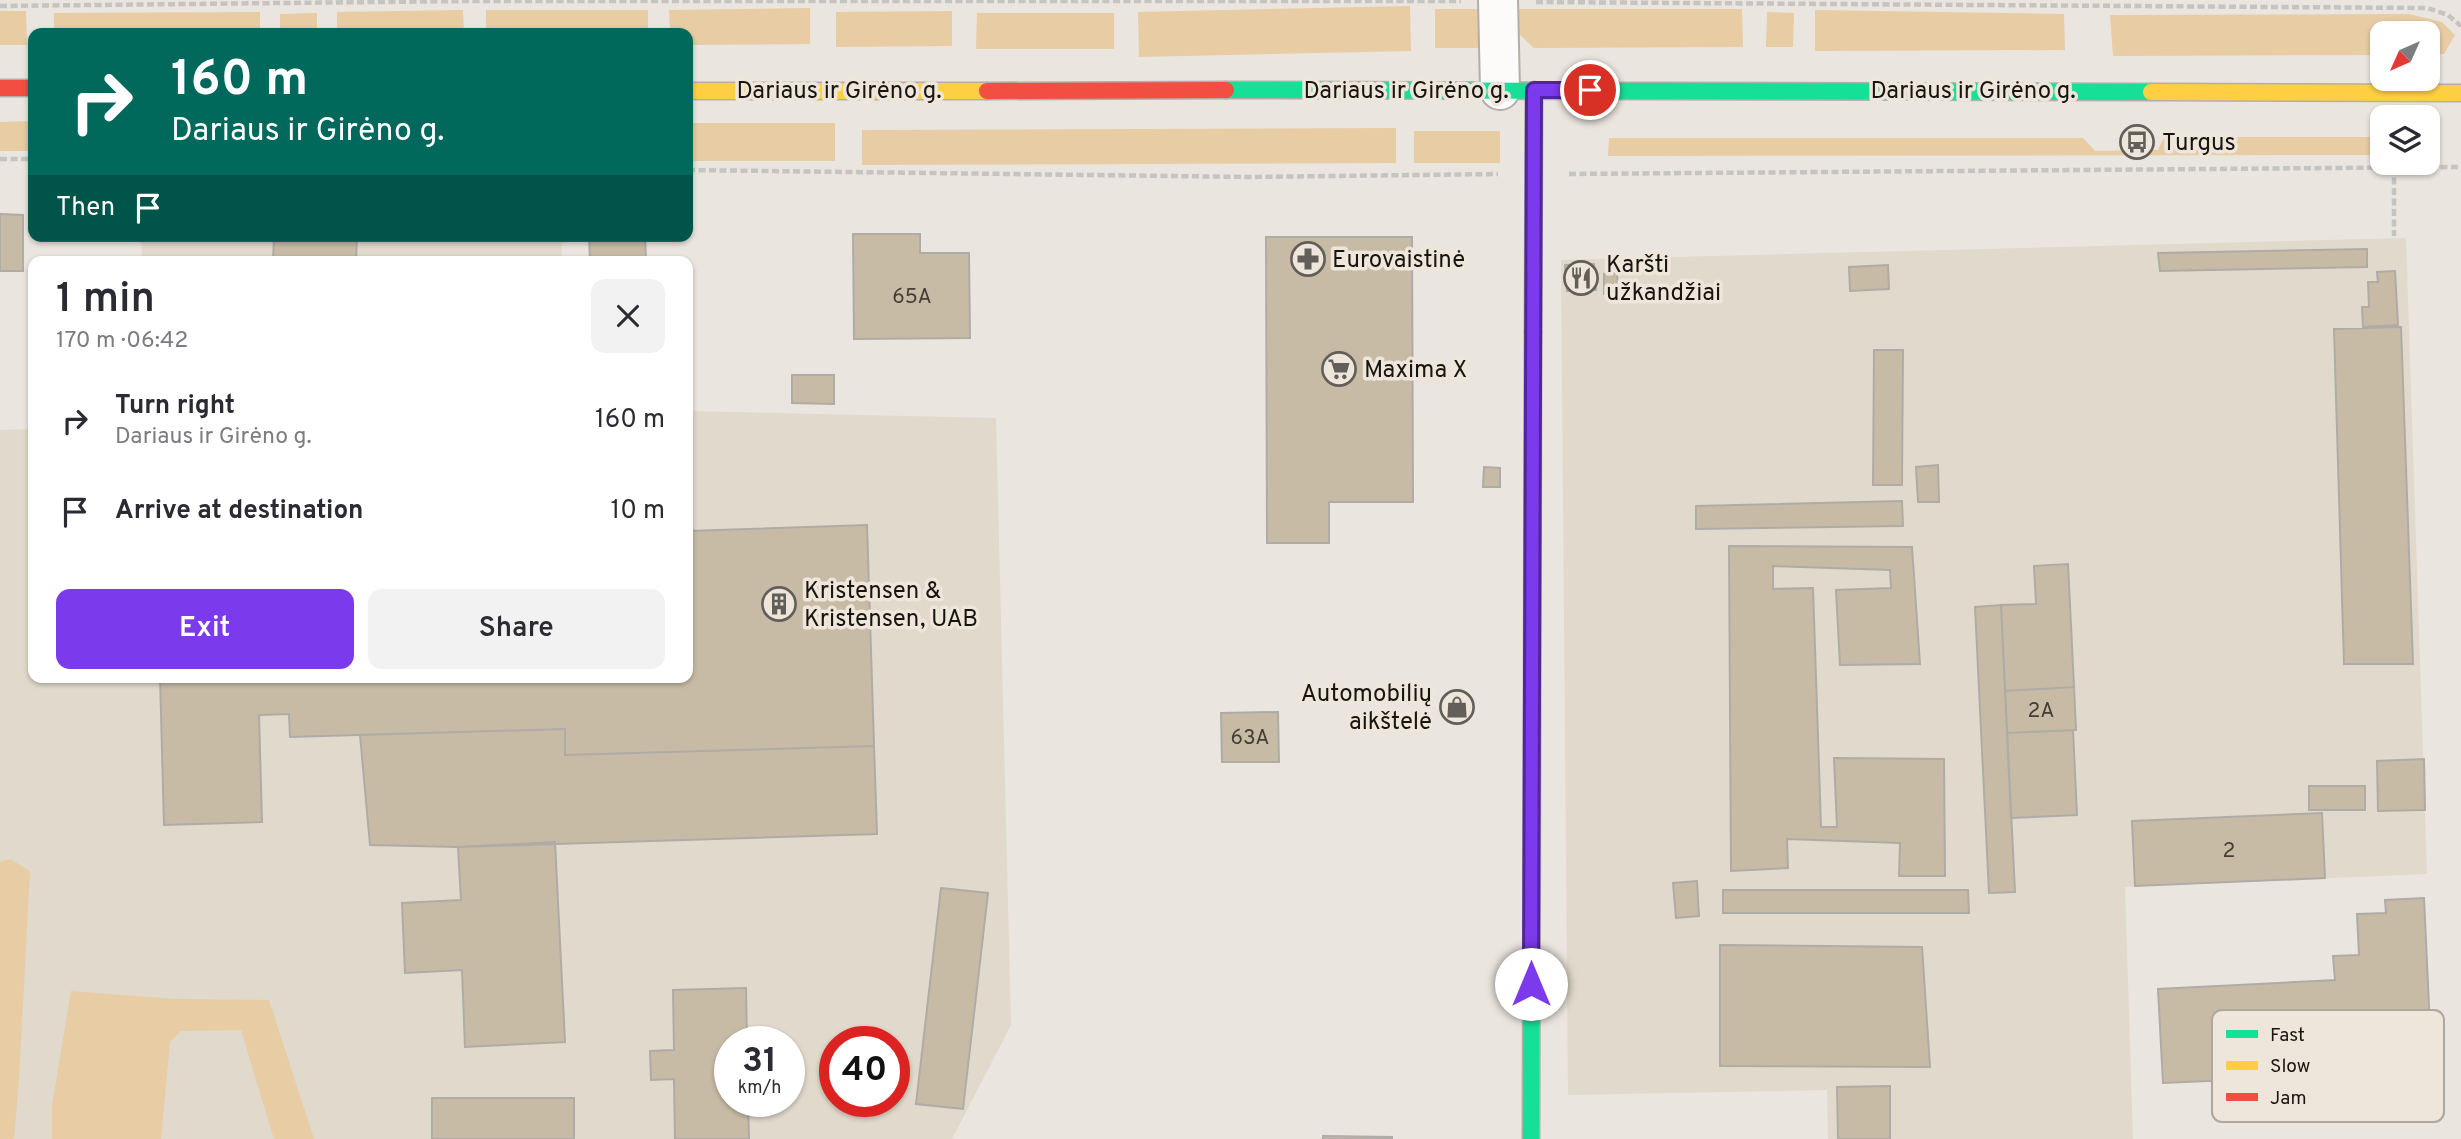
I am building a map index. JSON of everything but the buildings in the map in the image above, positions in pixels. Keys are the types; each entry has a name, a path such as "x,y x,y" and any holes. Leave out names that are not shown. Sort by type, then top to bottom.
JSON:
{"main road":[{"path":"0,88 28,88"},
{"name":"Dariaus ir Girėno g.","path":"693,90 2461,93"},
{"path":"1517,90 1531,1139"}],"street":[{"path":"1498,1 1517,90"}],"path":[{"path":"0,6 472,1 1498,1 2427,8 2448,15 2461,26"},
{"path":"0,159 28,159"},
{"path":"2394,175 2394,236"}],"shaded area":[{"path":"1410,6 1411,51 1139,57 1138,12"},
{"path":"810,8 810,44 693,45 693,28 670,28 669,10"},
{"path":"1435,9 1482,9 1482,48 1435,48"},
{"path":"1517,9 1742,9 1743,47 1534,48 1517,32"},
{"path":"463,10 464,28 337,28 337,12"},
{"path":"486,10 648,10 648,28 486,28"},
{"path":"1815,10 2064,14 2065,50 1815,51"},
{"path":"0,11 26,11 27,45 0,45"},
{"path":"952,11 952,46 836,47 836,12"},
{"path":"260,12 260,28 54,28 54,13"},
{"path":"1767,12 1794,13 1793,47 1766,47"},
{"path":"317,13 317,28 280,28 280,14"},
{"path":"977,13 1114,13 1114,49 976,49"},
{"path":"2409,14 2438,21 2370,21 2370,55 2113,56 2110,15"},
{"path":"2440,22 2455,35 2444,54 2440,54"},
{"path":"28,121 28,151 0,151 0,122"},
{"path":"693,123 835,123 835,161 693,161"},
{"path":"1396,128 1396,163 862,165 862,130"},
{"path":"1414,131 1500,131 1500,163 1414,163"},
{"path":"2164,137 2370,137 2370,155 1608,156 1609,138 2083,138 2095,151 2158,150"},
{"path":"2406,238 2427,874 2125,887 2133,1139 1828,1139 1827,1090 1568,1095 1561,260"},
{"path":"141,242 561,242 562,256 142,256"},
{"path":"693,411 996,418 1011,1025 952,1139 0,1139 0,430 28,429 28,683 693,683"},
{"path":"10,859 30,871 14,1139 0,1139 0,862"},
{"path":"71,991 174,999 269,1000 314,1139 274,1139 241,1030 181,1031 170,1042 161,1139 52,1139 52,1106"}],"traffic: fast":[{"path":"1226,90 2151,92"},
{"path":"1531,1139 1533,332"}],"traffic: slow":[{"path":"693,91 987,91"},
{"path":"2151,92 2461,93"}],"traffic: jam":[{"path":"0,88 28,88"},
{"path":"987,91 1226,90"},
{"path":"1533,332 1534,90"}],"place":[{"name":"Turgus","path":"2137,142"},
{"name":"Eurovaistinė","path":"1308,259"},
{"name":"Karšti užkandžiai","path":"1581,278"},
{"name":"Maxima X","path":"1339,369"},
{"name":"Kristensen & Kristensen, UAB","path":"779,604"},
{"name":"Automobilių aikštelė","path":"1457,707"}],"route":[{"path":"1531,984 1534,90 1590,90"}]}
